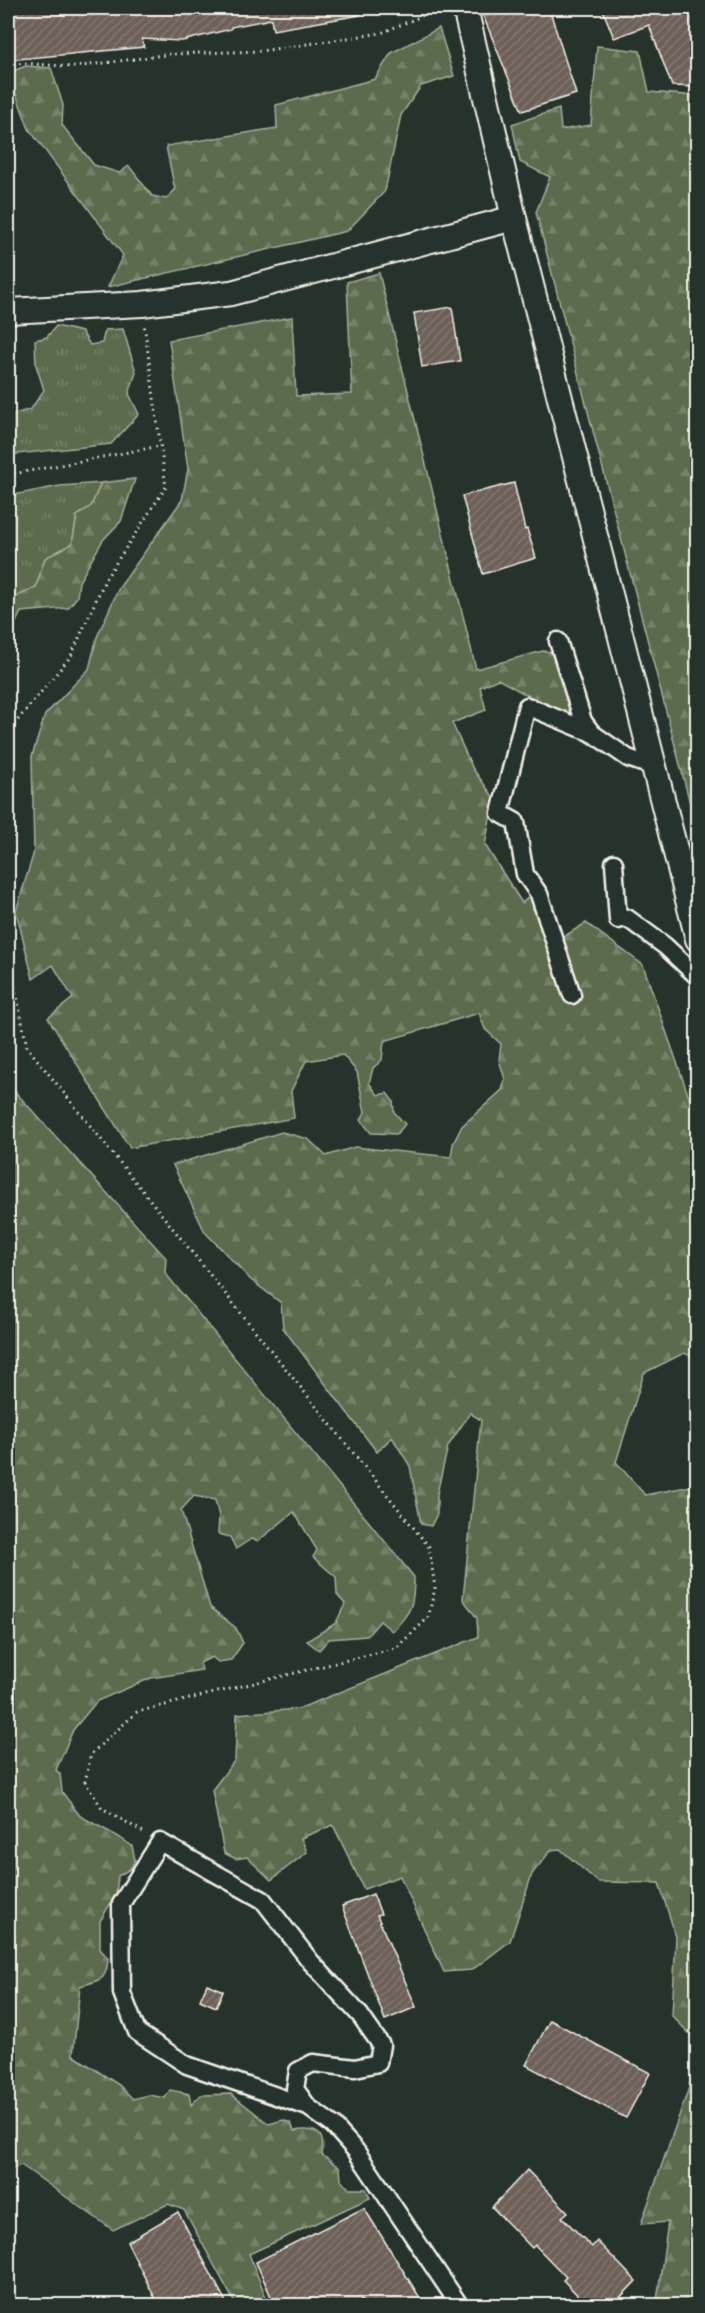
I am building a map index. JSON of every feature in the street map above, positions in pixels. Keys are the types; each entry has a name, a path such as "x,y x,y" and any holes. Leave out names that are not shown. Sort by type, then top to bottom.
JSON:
{"main road":[{"path":"465,8 514,218 698,939"},
{"path":"8,311 142,304 231,293 514,218"}],"street":[{"path":"558,642 583,721 592,733"},
{"path":"572,995 539,894 525,874 516,822 500,813 527,706 592,733 628,758 654,766"},
{"path":"614,863 618,920 627,918 665,946 698,977"},
{"path":"308,2107 295,2089 298,2071 313,2063 355,2068 378,2063 381,2045 360,2015 311,1962 263,1900 160,1842 121,1904 122,1993 137,2032 187,2065 308,2107 333,2125 356,2151 460,2306"}],"path":[{"path":"8,68 22,63 75,67 171,54 272,49 381,33 441,8"},
{"path":"8,861 13,834 11,728 71,656 106,578 166,487 142,304"},
{"path":"8,475 160,446"},
{"path":"8,951 27,1047 429,1547 435,1588 428,1618 396,1648 137,1713 91,1754 86,1782 102,1809 160,1842"}],"green space":[{"path":"439,28 454,76 421,86 401,115 385,191 347,231 108,287 123,255 29,129 8,73 26,66 51,68 63,105 62,125 94,165 119,173 129,166 152,196 166,199 175,190 166,146 277,128 276,105 375,79 391,53"},
{"path":"597,46 640,51 649,92 697,96 697,830 536,212 550,177 520,162 512,124 559,109 561,130 591,125"},
{"path":"379,273 476,669 543,651 552,652 573,707 571,714 564,716 498,679 480,687 486,710 452,723 473,769 494,798 485,845 522,903 532,894 552,944 586,923 643,965 697,1120 697,1358 684,1353 644,1373 616,1462 645,1495 697,1485 697,2041 672,2016 676,1937 659,1883 598,1882 560,1849 551,1850 532,1874 510,1941 472,1970 444,1972 400,1876 364,1889 333,1825 301,1838 307,1852 271,1880 247,1857 236,1859 224,1853 212,1790 235,1760 237,1714 298,1709 478,1637 477,1618 463,1599 481,1420 470,1413 448,1446 437,1493 437,1514 431,1526 421,1524 410,1466 392,1437 377,1452 283,1328 281,1303 251,1280 205,1232 173,1165 282,1132 308,1139 326,1156 355,1147 451,1157 453,1144 462,1126 502,1090 505,1079 499,1060 501,1044 485,1029 479,1013 384,1041 382,1060 373,1068 369,1083 378,1095 387,1093 393,1101 394,1112 405,1124 397,1134 371,1133 361,1120 365,1112 357,1072 343,1055 306,1061 291,1091 294,1118 130,1148 48,1018 73,998 53,965 33,979 16,911 34,852 32,756 45,715 89,669 97,637 119,588 182,500 188,469 169,340 292,317 296,396 352,394 347,282"},
{"path":"56,326 82,332 90,345 102,343 105,330 123,329 136,372 129,394 139,414 111,444 8,455 8,416 31,409 44,390 36,365 35,340 47,337"},
{"path":"135,479 121,521 103,540 79,582 77,597 68,608 21,612 11,633 8,634 8,601 36,587 45,558 72,544 77,516 91,506 101,483"},
{"path":"101,483 91,507 77,516 72,544 45,559 36,587 8,601 8,496 60,486"},
{"path":"8,1084 166,1258 165,1273 414,1577 413,1594 408,1613 392,1631 380,1621 367,1636 329,1639 319,1650 307,1641 336,1623 345,1604 337,1595 336,1577 313,1557 317,1550 294,1512 258,1541 251,1539 236,1549 230,1537 218,1534 219,1516 215,1500 194,1496 181,1510 210,1607 236,1628 243,1643 231,1660 218,1662 212,1657 200,1663 202,1670 151,1678 97,1701 73,1730 56,1770 60,1774 62,1792 80,1816 132,1846 135,1860 130,1869 118,1876 116,1894 100,1921 100,1949 108,1958 106,1971 101,1978 80,1986 73,2055 119,2085 133,2099 149,2095 165,2098 170,2090 189,2094 191,2105 201,2095 231,2094 269,2124 283,2120 291,2123 294,2131 313,2131 320,2136 322,2141 322,2155 340,2168 341,2180 350,2189 366,2189 370,2198 249,2254 269,2305 236,2305 184,2210 168,2204 113,2230 21,2165 8,2171"},
{"path":"697,2065 697,2305 653,2305 657,2301 668,2222 641,2224"}],"building":[{"path":"8,8 360,8 360,15 273,30 271,19 231,27 231,29 182,41 142,39 144,47 8,60"},
{"path":"480,8 549,8 576,94 522,111"},
{"path":"602,8 692,8 698,32 698,87 672,86 649,25 614,38"},
{"path":"452,307 460,361 422,367 414,313"},
{"path":"514,483 525,530 527,529 536,558 483,574 462,496"},
{"path":"373,1894 381,1914 377,1915 416,2007 385,2020 342,1906"},
{"path":"207,1984 223,1991 216,2007 200,2000"},
{"path":"550,2020 650,2073 626,2118 526,2065"},
{"path":"527,2170 568,2212 562,2217 592,2247 597,2241 636,2281 612,2306 588,2306 563,2280 566,2277 535,2245 532,2248 492,2207"},
{"path":"364,2208 425,2306 365,2306 362,2300 352,2306 275,2306 256,2262"},
{"path":"178,2212 228,2306 159,2306 127,2242"}]}
